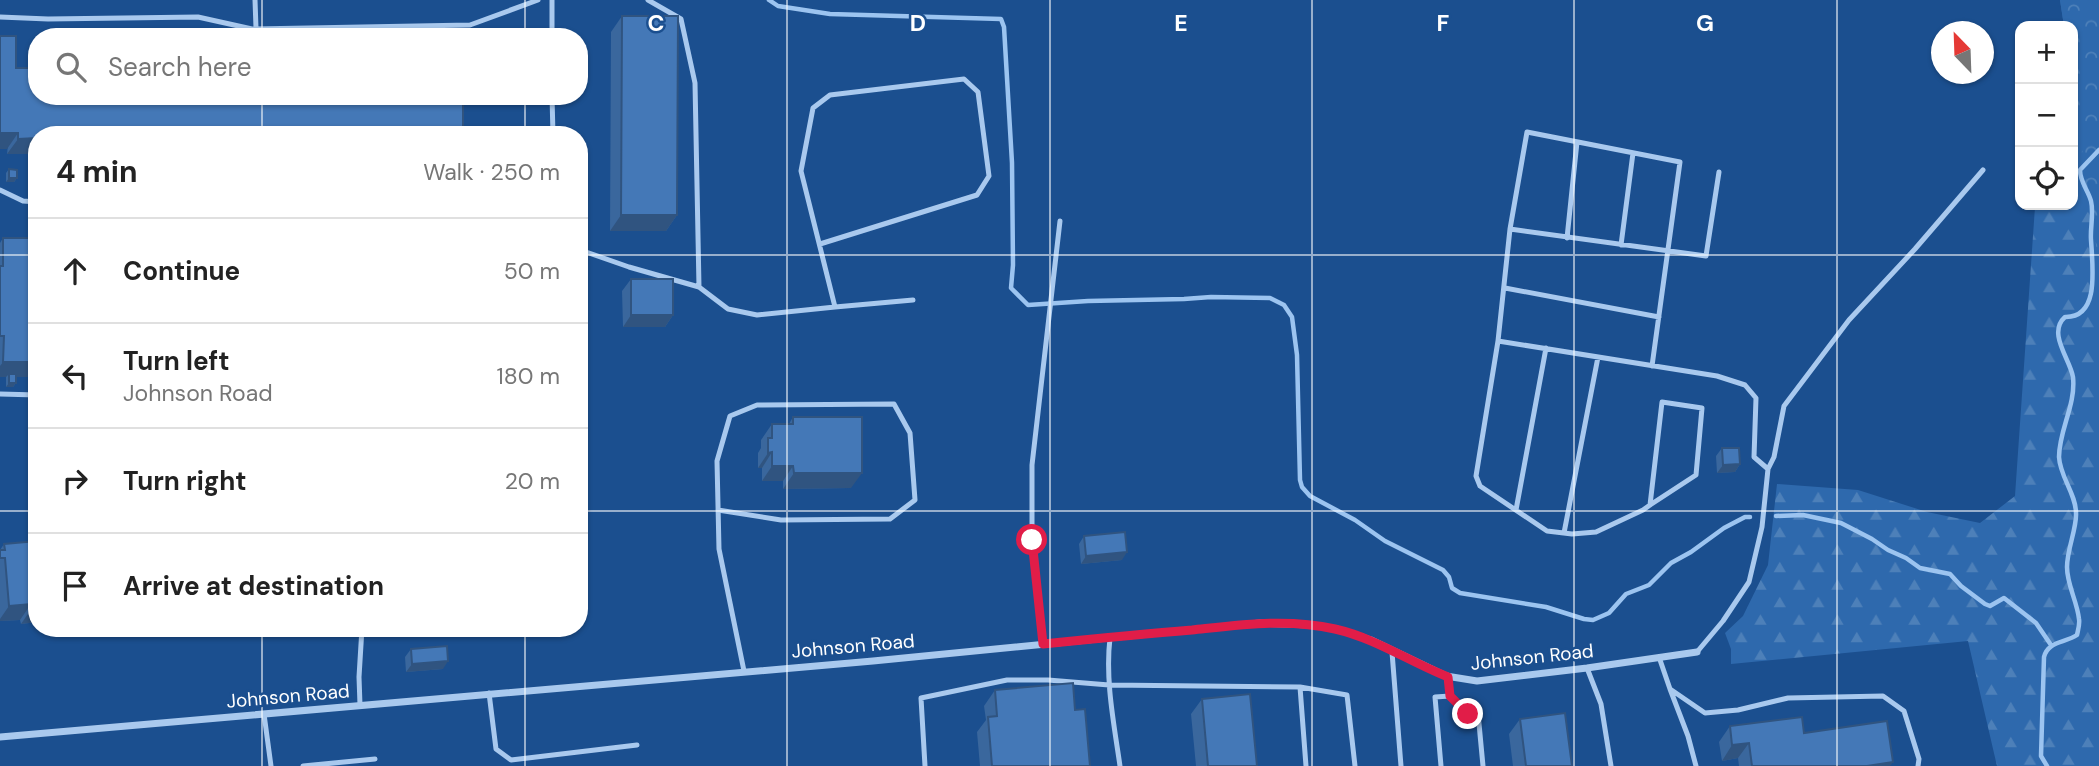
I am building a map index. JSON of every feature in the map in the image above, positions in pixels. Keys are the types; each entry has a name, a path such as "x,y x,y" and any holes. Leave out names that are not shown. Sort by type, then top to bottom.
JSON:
{"street":[{"name":"Johnson Road","path":"0,737 1278,622 1337,629 1371,640 1448,677 1487,680 1697,652"}],"lane":[{"path":"255,0 256,28"},
{"path":"310,28 470,25 538,0"},
{"path":"552,0 552,28"},
{"path":"648,0 681,19 695,83 699,287"},
{"path":"0,17 198,17 251,28"},
{"path":"820,244 977,195 989,176 978,92 964,79 830,96 813,108 801,171 835,307"},
{"path":"552,105 553,126"},
{"path":"1650,505 1662,401 1702,408 1696,475 1650,505 1596,532 1572,534 1547,531 1480,486 1476,476 1498,341 1510,229 1527,132 1680,162 1653,366"},
{"path":"1567,238 1577,142"},
{"path":"1620,245 1633,152"},
{"path":"1697,652 1723,621 1749,582 1762,527 1768,468 1774,457 1784,406 1849,320 1983,170"},
{"path":"1510,229 1706,256 1719,172"},
{"path":"0,190 28,201"},
{"path":"1043,644 1032,540 1032,465 1060,221"},
{"path":"588,253 699,287 729,309 757,315 913,300"},
{"path":"1505,288 1659,317"},
{"path":"1498,341 1717,376 1745,386 1756,398 1754,457 1768,468"},
{"path":"1516,510 1546,348"},
{"path":"1564,533 1598,357"},
{"path":"0,394 28,395"},
{"path":"718,510 781,520 890,519 915,500 910,433 894,404 757,405 730,416 717,461 718,510 719,548 744,671"},
{"path":"360,705 361,637"},
{"path":"1110,638 1109,685 1120,766"},
{"path":"1392,652 1401,766"},
{"path":"1659,657 1696,766"},
{"path":"1587,668 1601,705 1611,766"},
{"path":"1448,677 1450,696 1468,714 1478,713 1483,766"},
{"path":"925,766 921,698 1007,680 1109,685 1300,687 1347,695 1355,766"},
{"path":"1300,687 1306,766"},
{"path":"1670,689 1705,713 1738,710 1788,698 1883,696 1904,711 1919,759 1918,766"},
{"path":"489,693 496,750 511,760 637,746"},
{"path":"1441,766 1434,698 1450,696"},
{"path":"264,714 271,766"},
{"path":"303,766 375,759"}],"green space":[{"path":"2060,0 2099,0 2099,766 1997,766 1968,641 1731,664 1731,649 1725,633 1743,616 1768,565 1777,484 1858,490 1927,512 1980,523 2015,496 2035,210 2078,210 2078,21 2063,21"},
{"path":"2060,0 2099,0 2099,265 2078,121 2078,21 2063,21"}],"building":[{"path":"622,16 678,16 677,215 621,215"},
{"path":"0,36 16,36 16,68 28,68 28,105 463,105 463,126 28,126 28,138 18,139 18,133 0,133"},
{"path":"9,169 17,170 17,178 9,178"},
{"path":"3,238 28,238 28,362 3,362 4,336 0,336 0,266 3,266"},
{"path":"631,279 673,279 673,315 631,315"},
{"path":"9,374 16,374 16,383 9,383"},
{"path":"793,417 862,417 862,473 794,473 793,466 772,466 772,452 768,453 768,438 772,438 772,424 793,424"},
{"path":"1722,448 1739,448 1740,464 1723,465"},
{"path":"1125,532 1127,552 1086,556 1084,536"},
{"path":"28,542 28,604 9,606 5,558 0,558 0,550 5,550 4,544"},
{"path":"447,646 448,661 412,664 411,649"},
{"path":"1073,683 1075,710 1085,709 1090,766 992,766 988,717 997,716 995,690"},
{"path":"1250,694 1257,766 1208,766 1202,699"},
{"path":"1565,713 1572,766 1526,766 1520,719"},
{"path":"1802,717 1804,733 1887,721 1893,762 1867,766 1752,766 1749,743 1732,745 1730,726"}],"waterway":[{"path":"769,0 778,6 830,14 1001,19 1004,27 1012,163 1011,288 1028,305 1211,297 1270,298 1284,305 1292,317 1297,355 1302,487 1310,496 1355,520 1385,541 1443,570 1449,577 1452,588 1460,593 1546,607 1593,620 1609,613 1626,594 1649,585 1671,563 1724,528 1750,517"},
{"path":"2047,766 2041,756 2044,657 2053,645 2077,635 2079,623 2067,567 2076,519 2075,506 2059,457 2072,398 2073,377 2058,331 2065,317 2084,310 2092,290 2092,206 2080,170 2099,150"},
{"path":"1776,516 1803,515 1841,523 1920,568 1950,574 1985,604 1990,606 2004,598 2036,623 2051,645"}],"route":[{"path":"1032,540 1043,644 1278,622 1337,629 1371,640 1448,677 1450,696 1468,714"}]}
